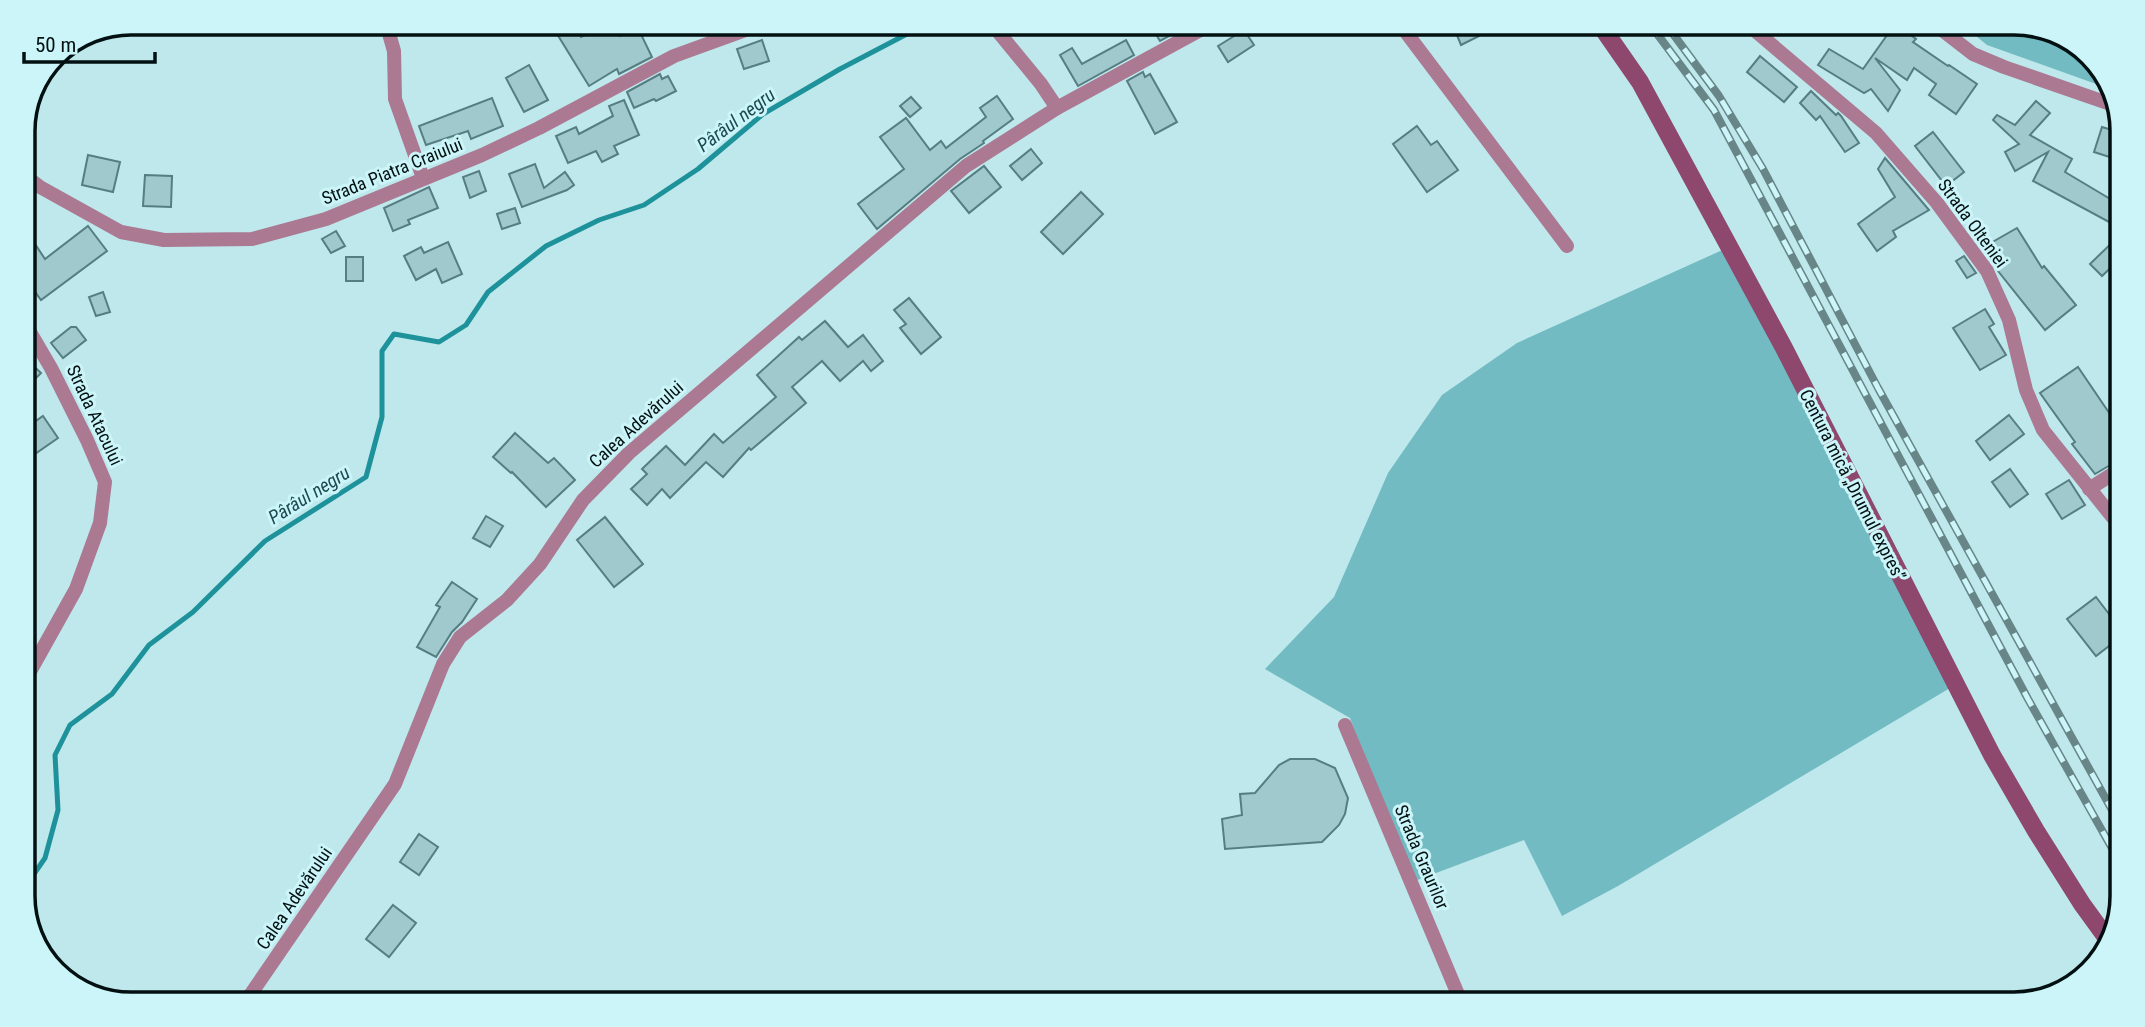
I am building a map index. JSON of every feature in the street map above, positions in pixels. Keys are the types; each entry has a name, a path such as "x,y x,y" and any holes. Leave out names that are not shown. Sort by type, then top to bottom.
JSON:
{"main road":[{"name":"Centura mică „Drumul expres”","path":"1607,35 1640,82 1784,348 1992,755 2036,831 2103,932"}],"street":[{"path":"389,35 394,51 396,99 423,178"},
{"name":"Strada Piatra Craiului","path":"35,183 121,232 164,240 253,239 326,219 482,155 540,128 674,56 728,35"},
{"path":"1001,35 1041,84 1056,108"},
{"name":"Calea Adevărului","path":"252,992 395,784 443,664 460,636 507,600 540,564 583,500 629,453 966,166 1056,108 1191,35"},
{"path":"1408,35 1567,246"},
{"name":"Strada Olteniei","path":"1760,35 1876,133 1937,203 1987,271 2009,320 2026,390 2043,430 2110,514"},
{"path":"1948,35 1973,54 2106,102"},
{"name":"Strada Atacului","path":"35,341 87,440 104,482 100,523 76,589 35,662"},
{"path":"2089,489 2110,476"},
{"name":"Strada Graurilor","path":"1345,725 1457,992"}],"shaded area":[{"path":"1975,35 2014,35 2045,40 2077,59 2098,85 1987,45"},
{"path":"1729,247 1955,685 1618,886 1562,916 1524,840 1412,882 1350,718 1265,669 1334,597 1388,473 1442,395 1517,343"}],"building":[{"path":"558,35 641,35 652,57 619,74 617,69 589,86"},
{"path":"1156,35 1171,35 1160,41"},
{"path":"1236,35 1247,35 1254,45 1228,62 1218,46"},
{"path":"1457,35 1479,35 1479,36 1461,45"},
{"path":"1887,35 1910,35 1916,39 1913,42 1977,84 1956,114 1929,95 1936,84 1914,68 1907,80 1875,58 1900,90 1888,111 1871,89 1864,93 1818,65 1829,49 1863,69"},
{"path":"762,40 769,61 744,69 737,49"},
{"path":"1126,40 1134,55 1078,86 1060,55 1072,48 1082,64"},
{"path":"1760,56 1797,87 1784,102 1747,72"},
{"path":"529,65 548,100 524,112 506,78"},
{"path":"1143,72 1145,77 1150,74 1177,122 1155,134 1127,81"},
{"path":"660,74 662,79 668,76 676,91 634,108 627,92"},
{"path":"1811,91 1836,115 1838,113 1841,116 1859,143 1845,152 1820,116 1816,120 1800,103"},
{"path":"997,96 1013,119 960,159 877,229 858,204 904,169 880,137 906,118 930,150 941,141 946,148 986,117 980,108"},
{"path":"911,97 921,108 910,117 900,106"},
{"path":"492,98 503,126 471,139 468,131 426,145 419,126"},
{"path":"624,100 639,135 614,146 618,154 602,162 596,151 568,163 556,136 576,127 579,134 613,116 609,106"},
{"path":"2036,101 2050,113 2030,135 2072,159 2065,172 2110,199 2110,223 2033,181 2048,152 2015,171 2005,152 2019,144 1993,120 1997,115 2015,125"},
{"path":"1417,126 1431,145 1437,141 1458,170 1427,192 1393,144"},
{"path":"2102,127 2110,129 2110,157 2094,152"},
{"path":"1933,132 1964,172 1946,186 1915,146"},
{"path":"1031,149 1042,163 1022,180 1010,166"},
{"path":"88,155 120,162 113,192 82,185"},
{"path":"1885,158 1929,210 1893,231 1896,237 1877,251 1858,224 1895,197 1878,169"},
{"path":"535,164 544,188 565,172 574,185 522,207 509,174"},
{"path":"984,166 1001,187 969,213 951,191"},
{"path":"479,171 486,191 470,198 463,177"},
{"path":"145,175 172,176 171,207 143,206"},
{"path":"429,187 438,208 408,220 410,224 393,231 384,208"},
{"path":"1081,192 1103,214 1063,254 1041,232"},
{"path":"515,208 520,223 502,229 497,214"},
{"path":"88,226 107,251 41,300 35,292 35,244 45,259"},
{"path":"2017,228 2042,268 2044,266 2076,305 2045,330 1982,248"},
{"path":"336,231 345,246 331,253 322,239"},
{"path":"448,242 462,274 442,283 436,269 416,280 404,256 421,247 424,253"},
{"path":"2110,245 2110,268 2102,276 2090,264"},
{"path":"1964,256 1976,273 1967,278 1956,261"},
{"path":"346,257 363,257 363,281 346,281"},
{"path":"103,292 110,312 96,316 89,297"},
{"path":"909,298 941,337 921,354 900,328 906,324 894,310"},
{"path":"1985,309 1994,324 1989,327 2006,355 1980,370 1953,328"},
{"path":"825,321 848,347 863,335 883,361 871,371 863,361 840,381 822,361 792,387 806,403 751,450 749,448 723,477 706,462 670,498 662,489 647,505 631,489 647,474 642,469 666,446 685,465 714,434 723,443 776,397 757,375 799,337 802,340"},
{"path":"71,327 76,327 86,340 63,358 51,343"},
{"path":"35,367 41,373 35,379"},
{"path":"2078,367 2110,414 2110,465 2095,474 2072,444 2075,442 2040,393"},
{"path":"2009,415 2024,434 1990,460 1976,441"},
{"path":"43,416 58,438 35,454 35,422"},
{"path":"515,433 548,463 554,458 575,480 546,507 512,472 493,457"},
{"path":"2010,469 2028,494 2010,507 1992,482"},
{"path":"2069,480 2085,505 2062,519 2046,494"},
{"path":"486,516 503,526 490,547 473,538"},
{"path":"605,517 643,564 614,587 577,540"},
{"path":"452,582 477,599 436,657 417,647 440,607 436,605"},
{"path":"2096,597 2110,615 2110,645 2096,656 2067,619"},
{"path":"1290,759 1315,759 1335,768 1348,798 1345,814 1339,825 1322,842 1225,849 1222,819 1242,815 1240,794 1255,793 1279,765"},
{"path":"419,834 438,847 419,875 400,862"},
{"path":"393,905 416,923 389,957 366,939"}],"waterway":[{"name":"Pârâul negru","path":"35,873 45,858 58,810 55,755 70,725 112,694 149,645 193,612 265,541 366,477 382,417 382,351 394,334 439,342 466,325 488,292 546,246 599,220 644,205 698,169 763,114 905,35"}],"railway":[{"path":"1658,35 1714,110 2028,699 2110,845"},
{"path":"1674,35 1719,96 1763,169 1878,388 2110,806"}]}
